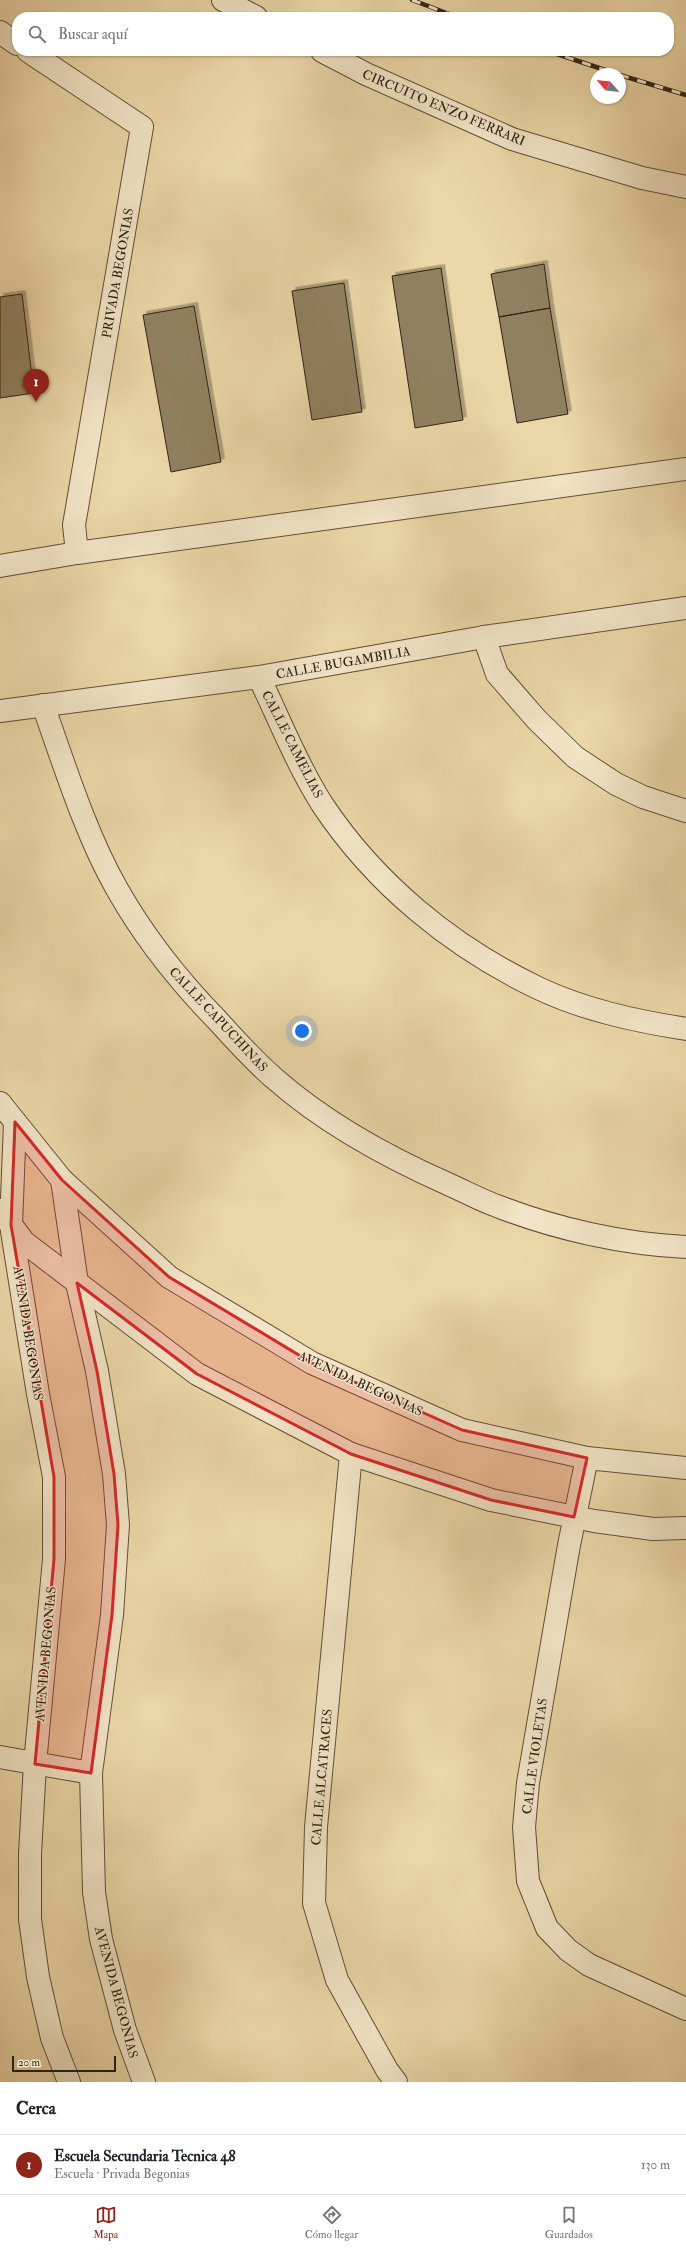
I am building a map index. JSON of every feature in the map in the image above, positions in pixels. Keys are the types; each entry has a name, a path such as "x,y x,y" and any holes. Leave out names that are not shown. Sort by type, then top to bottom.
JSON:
{"street":[{"path":"223,0 246,12"},
{"path":"0,32 12,40"},
{"name":"PRIVADA BEGONIAS","path":"36,56 142,127 74,525 77,553"},
{"name":"CIRCUITO ENZO FERRARI","path":"332,56 366,74 512,139 642,178 686,187"},
{"path":"0,566 77,553 686,469"},
{"name":"CALLE BUGAMBILIA","path":"0,711 259,676 484,637 686,608"},
{"path":"484,637 497,674 537,720 575,757 616,784 643,797 686,811"},
{"name":"CALLE CAMELIAS","path":"259,676 303,770 323,804 352,844 416,911 488,961 539,988 611,1014 686,1029"},
{"name":"CALLE CAPUCHINAS","path":"43,705 70,780 102,860 116,888 166,962 190,992 247,1053 276,1080 343,1128 385,1152 421,1172 497,1206 588,1233 648,1245 686,1247"},
{"name":"AVENIDA BEGONIAS","path":"0,1103 62,1180 169,1277 312,1363 462,1430 587,1458 686,1468"},
{"name":"AVENIDA BEGONIAS","path":"15,1122 6,1217 54,1477 54,1558 35,1764 30,1919 38,1977 52,2038 69,2082"},
{"name":"AVENIDA BEGONIAS","path":"62,1180 77,1282 98,1371 114,1474 118,1525 112,1615 91,1773 94,1892 100,1939 125,2030 144,2082"},
{"name":"AVENIDA BEGONIAS","path":"6,1217 24,1242 197,1374 351,1454 491,1500 574,1517 653,1529 686,1528"},
{"name":"CALLE ALCATRACES","path":"351,1454 316,1827 314,1903 337,1980 387,2070 396,2082"},
{"name":"CALLE VIOLETAS","path":"587,1458 574,1517 528,1783 524,1827 528,1881 547,1928 568,1950 589,1965 686,2009"},
{"path":"0,1757 91,1773"}],"highlighted area":[{"path":"15,1122 62,1180 169,1277 312,1363 462,1430 587,1458 574,1517 491,1500 351,1454 197,1374 77,1283 97,1371 114,1474 118,1525 112,1615 91,1773 35,1764 54,1559 54,1477 11,1225"}],"building":[{"path":"544,264 550,308 499,317 491,274"},
{"path":"441,268 463,420 415,428 392,276"},
{"path":"344,283 362,412 312,420 292,291"},
{"path":"22,294 34,393 0,398 0,297"},
{"path":"194,306 221,462 171,472 143,315"},
{"path":"550,308 568,414 517,423 499,317"}],"railway":[{"path":"412,0 444,12"},
{"path":"563,56 599,68"},
{"path":"626,77 686,95"}],"place":[{"name":"Escuela Secundaria Tecnica 48","path":"36,402"}]}
